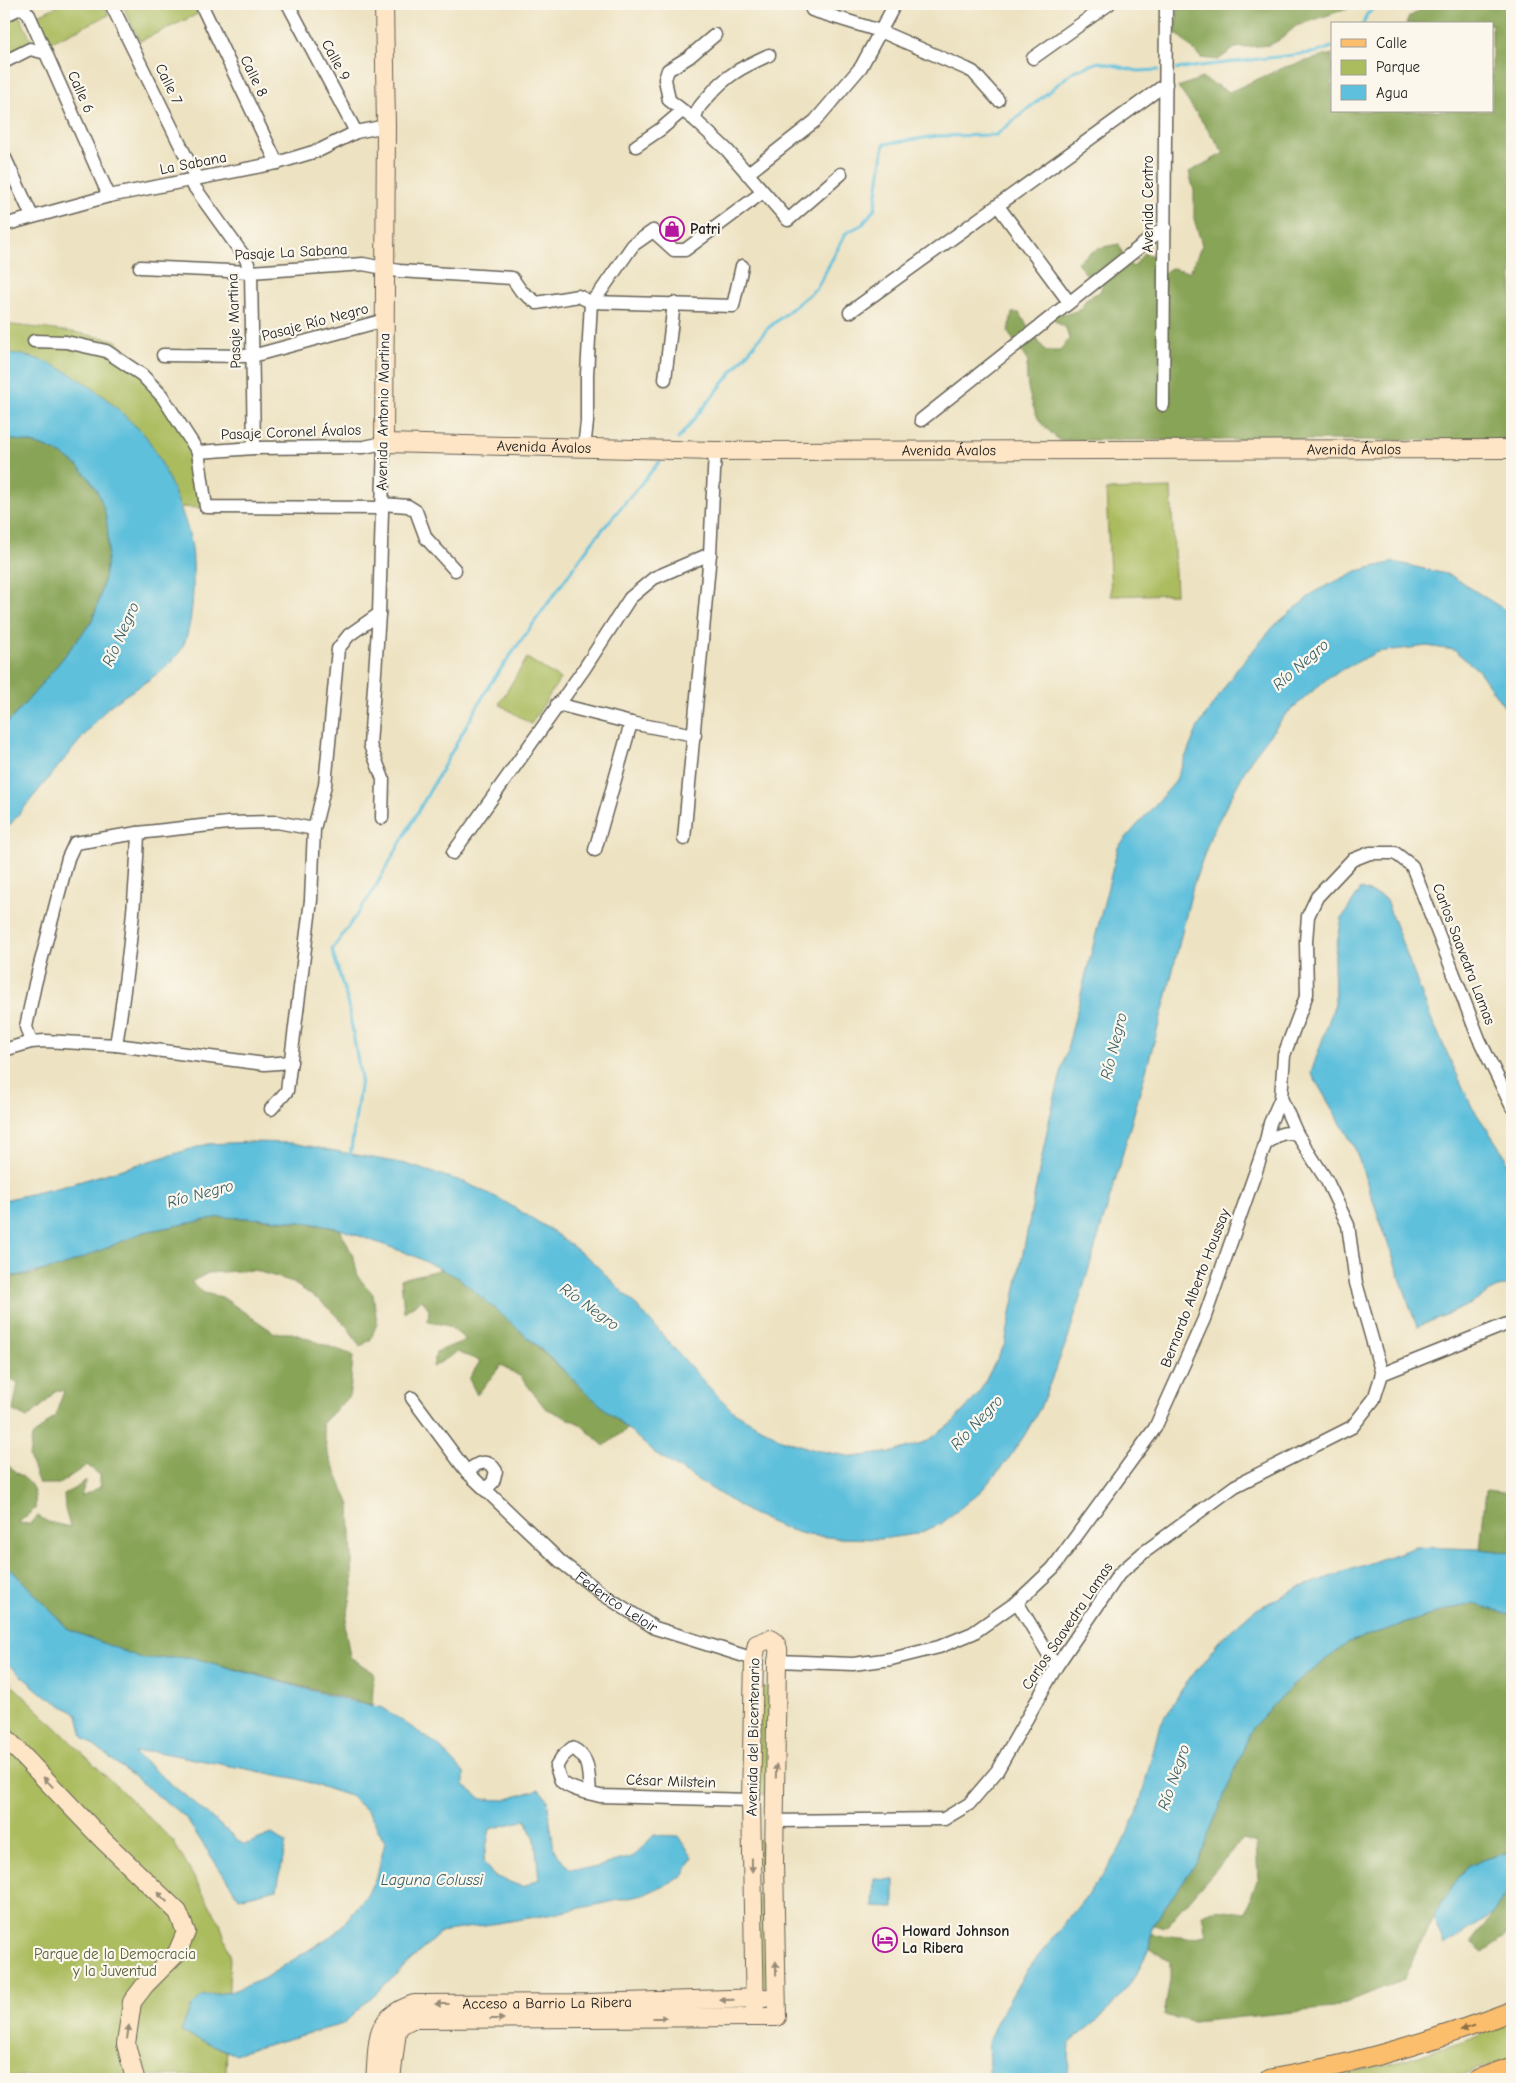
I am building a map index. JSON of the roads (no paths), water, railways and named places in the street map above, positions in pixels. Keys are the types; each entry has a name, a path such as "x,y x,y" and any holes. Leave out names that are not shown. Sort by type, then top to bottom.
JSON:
{"main road":[{"path":"1270,2079 1348,2063 1466,2029 1512,2011"},
{"path":"1478,2079 1512,2067"}],"street":[{"name":"Calle 7","path":"111,4 193,180"},
{"name":"Calle 8","path":"201,4 277,163"},
{"name":"Calle 9","path":"288,4 356,132"},
{"name":"Avenida Antonio Martina","path":"382,818 383,778 370,745 379,614 384,443 386,126 384,4"},
{"path":"747,174 815,121 861,67 895,4"},
{"path":"1033,58 1108,4"},
{"name":"Avenida Centro","path":"1163,405 1166,4"},
{"path":"4,16 21,6"},
{"name":"Calle 6","path":"21,6 29,15 109,196"},
{"path":"812,10 880,31 974,72 998,100"},
{"path":"715,35 690,57 668,70 664,79 669,100 695,120 727,150 788,220 841,174"},
{"path":"4,62 30,49 46,53"},
{"path":"695,120 696,110 721,81 744,66 769,55"},
{"path":"850,312 1166,84"},
{"path":"636,146 661,129 682,111"},
{"name":"La Sabana","path":"4,225 109,196 277,163 320,150 356,132 386,126"},
{"path":"4,156 32,216"},
{"name":"Pasaje Martina","path":"193,180 246,259 251,272 254,448"},
{"path":"584,448 587,422 587,375 591,302 634,245 653,230 674,250 685,250 762,192"},
{"path":"998,206 1069,302"},
{"path":"921,420 1164,227"},
{"name":"Pasaje La Sabana","path":"140,267 251,272 363,264 400,272 512,278 521,291 537,303 578,296 591,302"},
{"path":"591,302 733,306 742,266"},
{"path":"665,379 674,303"},
{"name":"Pasaje Río Negro","path":"163,356 252,356 385,320"},
{"path":"34,340 66,342 106,351 134,370 162,396 198,452 206,507 408,506 416,511 426,538 455,570"},
{"name":"Avenida Ávalos","path":"384,443 715,451 1512,449"},
{"name":"Pasaje Coronel Ávalos","path":"198,452 254,448 364,447 384,443"},
{"path":"684,839 710,554 715,451"},
{"path":"454,853 557,704 584,669 630,598 654,578 710,554"},
{"path":"272,1109 287,1091 311,900 314,830 325,785 338,649 349,635 379,614"},
{"path":"557,704 632,723 694,735"},
{"path":"595,850 632,723"},
{"path":"31,1042 26,1027 35,984 68,858 75,844 138,833 228,823 277,822 314,830"},
{"path":"116,1046 129,960 137,874 138,833"},
{"name":"Bernardo Alberto Houssay","path":"778,1661 853,1664 901,1657 939,1647 973,1633 1017,1602 1053,1568 1155,1428 1204,1319 1265,1145 1270,1123 1281,1098 1284,1055 1307,994 1306,941 1308,916 1316,897 1352,860 1370,853 1395,853 1412,866"},
{"name":"Carlos Saavedra Lamas","path":"1412,866 1479,1039 1512,1107"},
{"path":"4,1050 31,1042 45,1041 116,1046 265,1064 291,1062"},
{"path":"1281,1098 1297,1134 1328,1181 1348,1225 1356,1283 1382,1374 1512,1322"},
{"path":"1265,1145 1280,1133 1297,1134"},
{"name":"Carlos Saavedra Lamas","path":"775,1826 944,1819 969,1804 997,1771 1056,1667 1118,1574 1143,1553 1235,1486 1352,1428 1374,1399 1382,1374"},
{"name":"Federico Leloir","path":"412,1398 467,1472 561,1562 655,1628 754,1658"},
{"path":"467,1472 480,1462 487,1462 494,1466 496,1471 493,1482 485,1490"},
{"path":"1017,1602 1056,1667"},
{"name":"Avenida del Bicentenario","path":"770,1639 776,1642 779,1650 778,1661 775,1803 777,2017 755,2017 751,1800 754,1658 756,1644 770,1639"},
{"path":"4,1736 104,1840 178,1912 186,1932 177,1954 145,1985 132,2002 126,2044 135,2079"},
{"name":"César Milstein","path":"590,1793 600,1796 751,1800"},
{"path":"751,1800 775,1803"},
{"path":"751,1833 775,1826"},
{"name":"Acceso a Barrio La Ribera","path":"375,2079 380,2035 383,2025 397,2010 414,2004 588,2011 776,1998"},
{"path":"391,2079 397,2031 401,2025 412,2019 588,2011 755,2017"}],"water":[{"name":"Río Negro","path":"4,353 22,355 39,360 72,374 101,395 145,435 173,488 188,531 193,554 193,598 187,637 175,658 157,674 107,708 4,832 4,727 46,679 91,622 96,611 104,578 108,550 107,524 101,501 91,481 76,465 57,452 33,443 4,439"},
{"name":"Río Negro","path":"1394,562 1450,575 1505,610 1512,618 1512,718 1479,671 1454,650 1427,646 1377,652 1330,676 1285,715 1250,761 1211,835 1193,886 1166,999 1115,1181 1068,1338 1040,1408 1007,1461 982,1490 941,1524 916,1534 881,1539 837,1538 807,1535 784,1528 752,1514 656,1454 588,1394 547,1354 459,1278 412,1255 340,1229 310,1223 270,1219 220,1217 144,1232 61,1267 4,1278 4,1200 61,1187 208,1144 292,1143 405,1164 464,1182 500,1199 548,1228 592,1261 635,1304 706,1384 734,1412 781,1439 815,1450 853,1457 893,1452 928,1441 953,1422 977,1396 1005,1344 1049,1121 1118,847 1175,782 1198,727 1236,670 1275,625 1316,591 1357,571"},
{"path":"1361,889 1385,898 1430,1016 1472,1107 1506,1157 1512,1183 1512,1284 1498,1287 1471,1304 1417,1327 1354,1146 1311,1073 1335,1003 1334,960 1342,918"},
{"name":"Río Negro","path":"1416,1547 1480,1549 1512,1553 1512,1615 1474,1604 1449,1609 1349,1642 1291,1687 1252,1728 1197,1862 1152,1925 1149,1948 1136,1975 1107,2012 1070,2042 1068,2079 991,2079 988,2042 997,2021 1025,1973 1100,1879 1119,1850 1137,1814 1159,1728 1182,1689 1219,1641 1253,1611 1298,1588"},
{"name":"Laguna Colussi","path":"4,1562 69,1630 144,1659 190,1657 350,1701 383,1708 438,1745 464,1773 464,1786 482,1799 505,1800 539,1789 547,1799 554,1850 569,1868 593,1868 634,1856 654,1835 679,1836 693,1858 682,1877 643,1895 548,1915 441,1932 343,2024 234,2054 181,2032 190,2008 202,1996 230,1992 263,1979 337,1932 366,1896 377,1876 385,1842 369,1813 350,1796 298,1779 153,1751 134,1753 244,1845 272,1834 286,1843 277,1889 239,1898 185,1817 83,1737 78,1715 40,1692 4,1661","holes":["526,1820 535,1839 539,1879 523,1887 494,1876 483,1862 490,1829"]},
{"path":"1512,1851 1512,1883 1493,1914 1444,1945 1433,1917 1467,1865"},
{"path":"874,1879 894,1880 894,1908 873,1907"}],"waterway":[{"path":"1364,22 1367,14 1380,4"},
{"path":"1176,69 1318,52 1331,47"},
{"path":"678,439 767,329 817,288 846,233 863,224 875,208 884,144 937,136 996,135 1074,71 1099,62 1138,71 1158,70"},
{"path":"350,1157 361,1079 347,999 332,950 372,893 490,684 592,542 660,461"}],"place":[{"name":"Patri","path":"672,229"},
{"name":"Howard Johnson La Ribera","path":"885,1940"}],"park label":[{"name":"Parque de la Democracia y la Juventud","path":"115,1962"}]}
